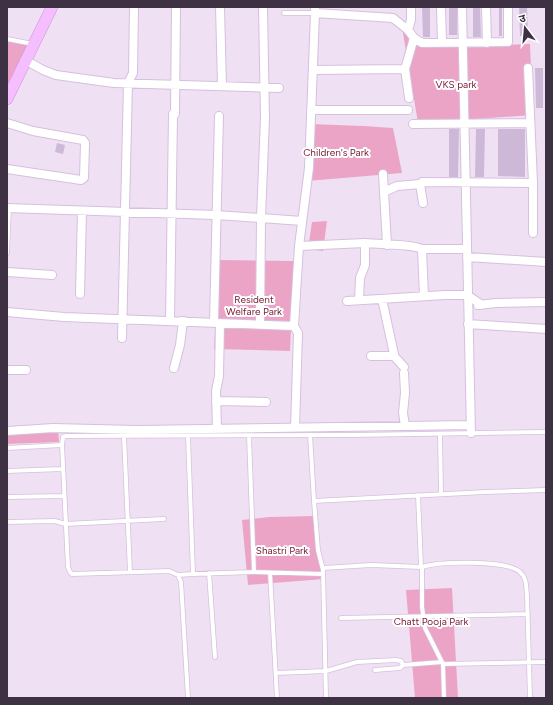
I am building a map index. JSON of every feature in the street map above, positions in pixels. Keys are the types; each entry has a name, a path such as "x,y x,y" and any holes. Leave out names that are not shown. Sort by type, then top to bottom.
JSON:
{"main road":[{"path":"8,92 26,60 52,7"}],"street":[{"path":"122,338 128,83 133,73 134,7"},
{"path":"170,321 174,114 176,85 176,7"},
{"path":"220,7 222,86"},
{"path":"260,324 261,218 265,118 263,7"},
{"path":"408,30 411,20 411,7"},
{"path":"441,7 442,43"},
{"path":"7,431 53,428 137,430 295,428 310,431 405,426 470,429 462,7"},
{"path":"486,7 487,42"},
{"path":"295,428 298,333 294,326 299,246 309,168 315,10 393,18 408,30 414,38 422,43 463,43 509,41 508,7"},
{"path":"409,98 405,69 414,38"},
{"path":"26,60 42,70 56,75 128,83 279,88"},
{"path":"528,68 533,183 533,233"},
{"path":"313,70 405,69"},
{"path":"311,110 408,110"},
{"path":"217,429 216,391 219,376 216,215 219,116"},
{"path":"7,123 34,131 83,140 85,143 84,178 81,180 7,169"},
{"path":"413,124 530,123"},
{"path":"383,174 387,245"},
{"path":"384,192 397,186 420,184 422,182 533,183"},
{"path":"420,184 423,203"},
{"path":"8,208 216,215 302,220"},
{"path":"80,294 82,211"},
{"path":"299,246 365,243 420,247 422,249 546,262"},
{"path":"359,300 360,278 365,265 365,243"},
{"path":"422,249 424,296"},
{"path":"7,272 52,275"},
{"path":"347,301 467,295 482,305"},
{"path":"382,299 394,353 393,355 404,370 405,393 403,413 405,426"},
{"path":"468,307 503,303 546,302"},
{"path":"7,312 64,317 294,326"},
{"path":"174,368 180,345 183,321"},
{"path":"468,324 546,329"},
{"path":"371,356 393,355"},
{"path":"7,370 26,370"},
{"path":"216,401 266,402"}],"lane":[{"path":"284,13 315,10"},
{"path":"7,39 34,44"},
{"path":"7,253 8,208"},
{"path":"188,698 181,582 178,576 169,570 72,574 70,572 68,567 65,524 63,437 249,436 310,431 440,434 470,429 546,432"},
{"path":"310,431 318,550 323,568 326,698"},
{"path":"440,434 441,494"},
{"path":"124,436 130,572"},
{"path":"188,436 193,574"},
{"path":"249,436 254,572"},
{"path":"7,448 62,445"},
{"path":"7,471 63,469"},
{"path":"314,501 546,490"},
{"path":"418,495 423,616 426,633 436,649 442,663 444,698"},
{"path":"7,497 64,496"},
{"path":"7,522 55,521 65,524 164,519"},
{"path":"323,568 371,565 422,566 431,564 479,563 513,568 521,572 526,579 530,698"},
{"path":"178,576 209,573 254,572 323,574"},
{"path":"209,573 215,657"},
{"path":"270,573 277,698"},
{"path":"340,618 528,614"},
{"path":"276,673 326,671 357,662 396,660 403,664 546,662"},
{"path":"375,670 400,668 403,664"}],"green space":[{"name":"VKS park","path":"402,27 414,43 424,48 530,44 533,115 418,123"},
{"path":"7,39 32,45 7,88"},
{"name":"Children's Park","path":"311,124 393,128 402,173 307,181"},
{"path":"327,221 323,251 308,249 312,222"},
{"name":"Resident Welfare Park","path":"219,260 294,261 290,351 214,349"},
{"path":"58,429 59,442 7,444 7,432"},
{"name":"Shastri Park","path":"315,516 324,579 248,585 242,520 269,517"},
{"name":"Chatt Pooja Park","path":"452,588 458,698 415,698 406,590"}],"building":[{"path":"422,7 430,7 430,37 423,37"},
{"path":"449,7 457,7 457,35 449,35"},
{"path":"473,7 480,7 481,37 473,37"},
{"path":"499,7 502,7 502,36 499,36"},
{"path":"519,7 527,7 528,36 520,36"},
{"path":"535,68 543,68 543,108 536,108"},
{"path":"449,129 459,129 458,177 449,177"},
{"path":"476,129 485,129 484,177 475,177"},
{"path":"498,129 525,129 525,177 498,176"},
{"path":"57,143 65,145 63,154 55,152"}]}
